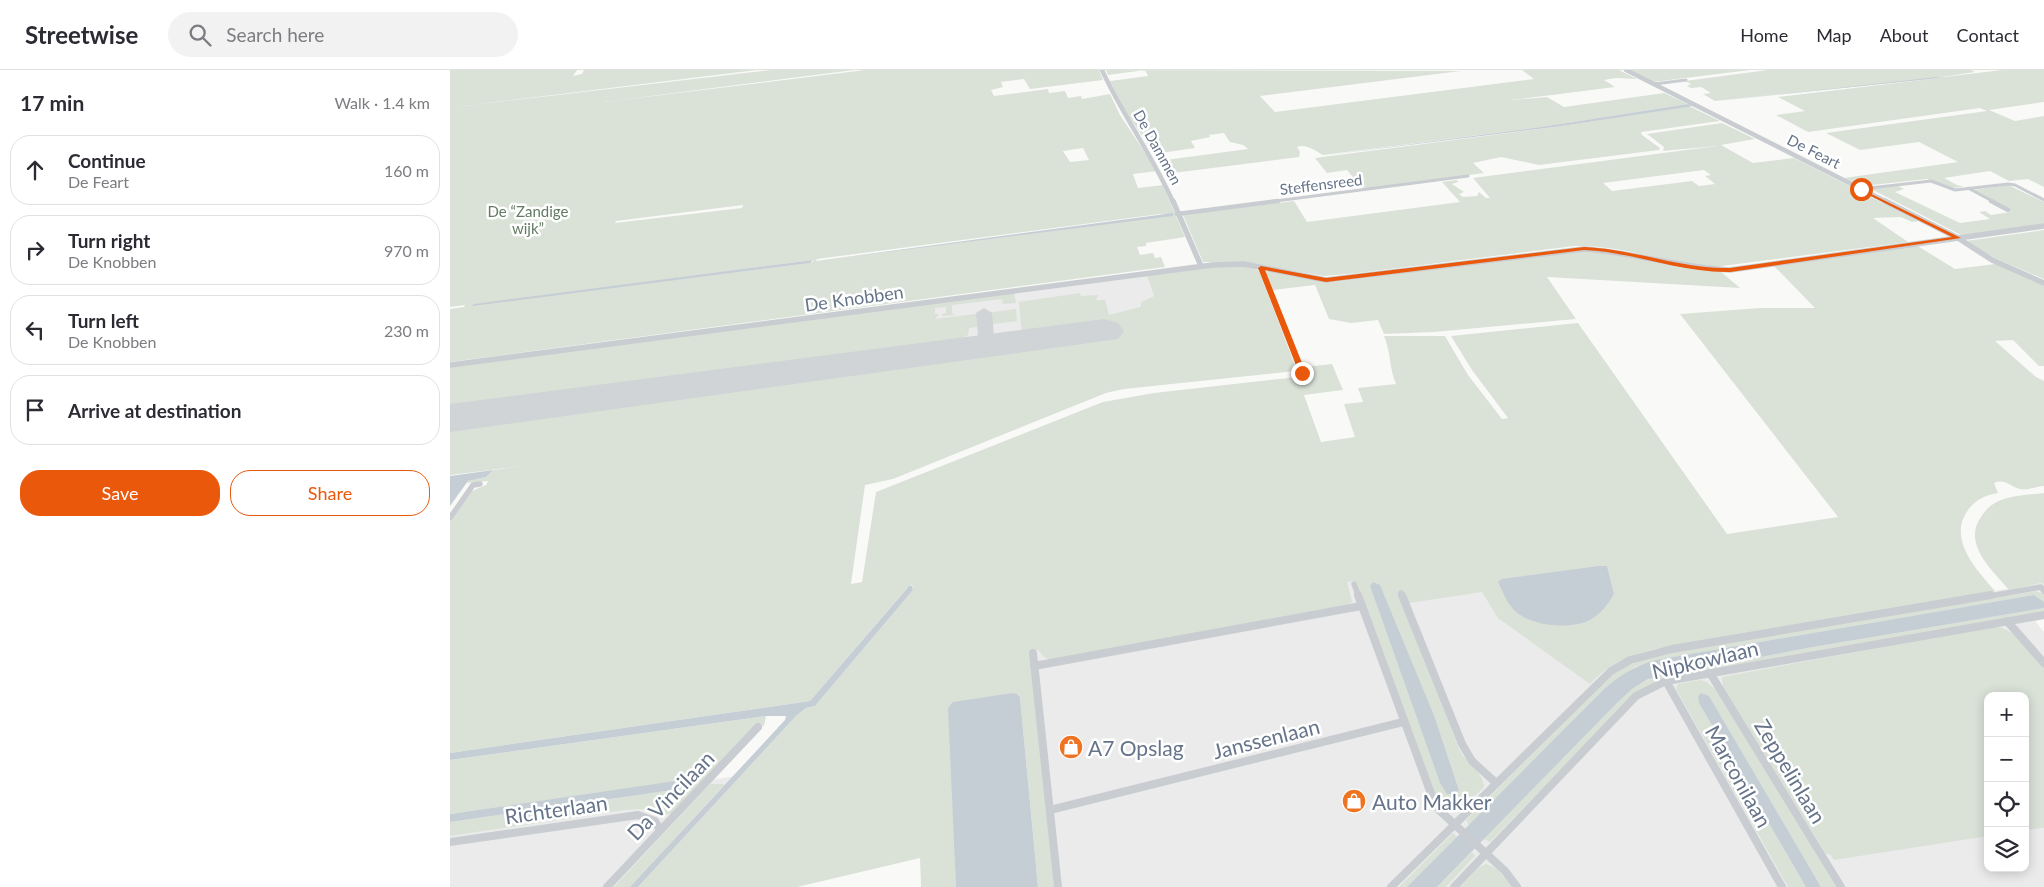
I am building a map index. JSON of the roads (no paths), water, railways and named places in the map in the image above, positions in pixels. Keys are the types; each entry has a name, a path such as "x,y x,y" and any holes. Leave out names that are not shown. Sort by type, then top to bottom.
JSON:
{"street":[{"name":"De Dammen","path":"1102,70 1115,99 1162,176 1201,266"},
{"name":"De Feart","path":"1626,70 1958,238 1992,260 2044,283"},
{"path":"1654,84 1686,80"},
{"name":"Steffensreed","path":"1178,214 1468,176"},
{"path":"1861,189 1931,181 1950,189 2008,184 2015,185 2044,200"},
{"path":"1968,188 2008,210"},
{"name":"De Knobben","path":"450,366 1201,266 1232,264 1326,280 1584,249 1610,250 1705,270 1730,270 2044,226"},
{"path":"1261,268 1302,373"},
{"path":"450,518 473,485 480,484"},
{"path":"1354,584 1433,799 1439,810 1505,871 1517,887"},
{"name":"Nipkowlaan","path":"1391,887 1611,671 1630,660 1672,649 2040,587 2044,591"},
{"path":"1401,593 1462,744 1472,761 1496,783"},
{"path":"1034,666 1361,606"},
{"name":"Nipkowlaan","path":"1454,887 1484,852 1636,696 1666,681 2044,615"},
{"path":"2007,621 2044,663"},
{"path":"1033,654 1058,887"},
{"name":"Zeppelinlaan","path":"1710,672 1841,887"},
{"name":"Marconilaan","path":"1666,681 1782,887"},
{"name":"Janssenlaan","path":"1050,810 1404,722"},
{"name":"Da Vincilaan","path":"606,887 758,727"},
{"name":"Richterlaan","path":"450,842 638,815 655,821 660,830"}],"place":[{"name":"A7 Opslag","path":"1071,747"},
{"name":"Auto Makker","path":"1354,801"}],"park label":[{"name":"De “Zandige wijk”","path":"528,220"}]}
